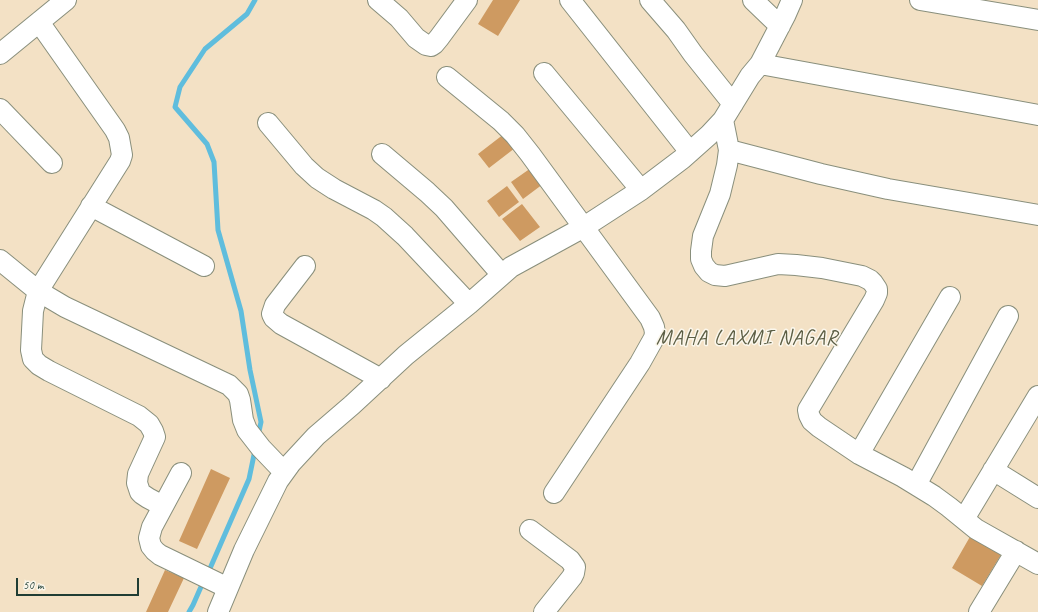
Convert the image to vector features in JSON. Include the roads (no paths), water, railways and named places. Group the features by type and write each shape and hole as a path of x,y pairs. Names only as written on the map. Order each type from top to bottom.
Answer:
{"street":[{"path":"0,54 66,0"},
{"path":"378,0 399,18 416,38 422,43 431,46 439,38 467,0"},
{"path":"570,0 690,152"},
{"path":"650,0 676,30 693,54 728,112 729,150 727,165 720,194 703,236 701,259 704,266 709,272 715,275 724,276 778,264 796,265 822,268 862,276 874,283 877,289 874,300 808,410 812,421 859,454 916,485 949,507 976,529 1038,564"},
{"path":"753,0 780,26"},
{"path":"213,581 244,550 278,482 291,463 316,436 352,406 406,355 469,304 511,267 584,227 641,190 673,167 709,135 728,112 750,76 760,64 792,0"},
{"path":"920,0 1038,20"},
{"path":"39,22 115,130 119,138 122,155 120,161 38,291 32,311 31,344 33,360 49,371 139,416 149,424 153,431 154,438 138,474 137,483 142,494 163,506"},
{"path":"760,64 1038,115"},
{"path":"544,73 641,190"},
{"path":"447,77 501,121 515,135 650,318 654,327 654,338 640,363 554,493"},
{"path":"0,109 52,163"},
{"path":"268,123 304,166 317,178 384,217 405,236 469,304"},
{"path":"729,150 821,174 888,189 1038,215"},
{"path":"382,154 444,208 502,275"},
{"path":"91,206 204,266"},
{"path":"0,260 38,291 65,307 229,385 238,394 243,420 247,430 284,472"},
{"path":"305,266 275,305 272,311 274,318 281,324 381,379"},
{"path":"859,454 950,297"},
{"path":"916,485 1008,316"},
{"path":"964,519 993,470 1035,406"},
{"path":"993,470 1038,498"},
{"path":"181,473 152,527 149,538 151,546 160,555 213,581"},
{"path":"530,530 570,560 575,567 572,577 544,612"},
{"path":"979,612 1016,551"},
{"path":"213,581 218,612"}],"waterway":[{"path":"255,0 247,14 205,49 180,87 175,107 207,144 214,162 218,230 241,311 250,370 261,422 258,436"},
{"path":"208,573 249,479 255,450"},
{"path":"189,612 204,580"}],"district":[{"name":"MAHA LAXMI NAGAR","path":"747,338"}]}
